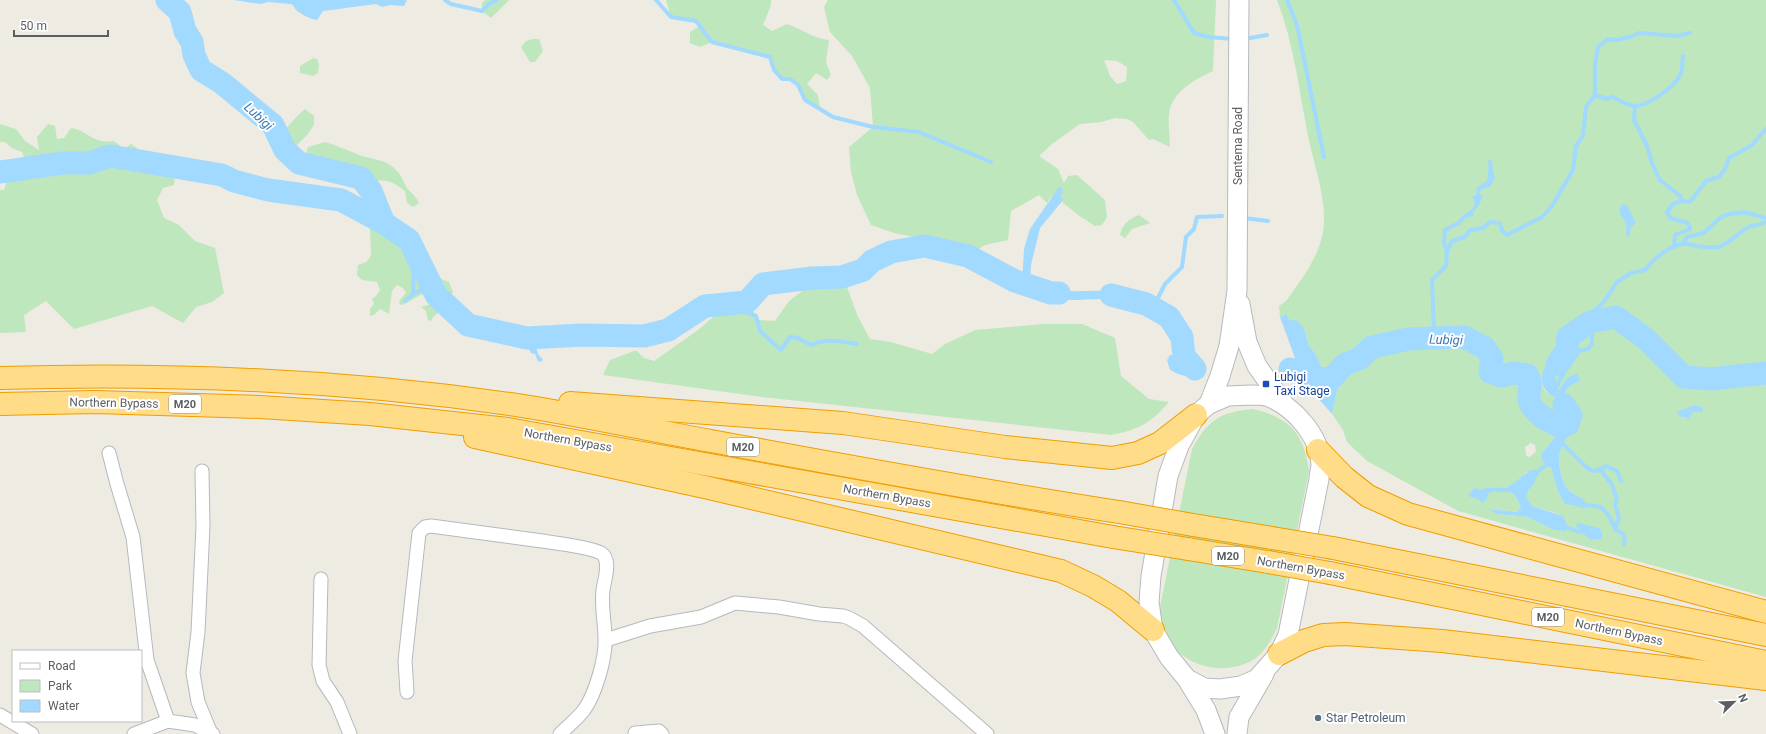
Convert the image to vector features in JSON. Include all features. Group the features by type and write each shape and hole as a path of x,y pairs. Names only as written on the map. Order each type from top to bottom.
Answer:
{"highway":[{"name":"Northern Bypass","path":"0,378 60,376 235,379 367,388 511,404 967,488 1333,548 1766,635"},
{"path":"367,388 843,423 1006,446 1112,458 1138,453 1160,443 1202,409"},
{"name":"Northern Bypass","path":"0,404 95,402 190,405 370,414 508,429 1330,573 1766,662"},
{"path":"370,414 709,488 1060,571 1093,586 1118,601 1153,630"},
{"path":"1318,450 1344,477 1368,496 1408,514 1766,612"},
{"path":"1274,660 1304,641 1323,635 1345,634 1442,641 1766,680"}],"main road":[{"name":"Sentema Road","path":"1153,630 1149,602 1150,576 1168,476 1179,446 1220,376 1229,346 1237,291 1239,0"},
{"name":"Sentema Road","path":"1237,291 1247,342 1257,366 1285,406"},
{"path":"1202,409 1228,396 1251,395 1268,397 1285,406 1302,422 1318,450 1321,464 1288,635 1239,717 1237,734"},
{"path":"1153,630 1169,657 1187,679 1206,710 1215,734"},
{"path":"1187,679 1204,688 1220,689 1247,683 1257,679 1274,660"}],"street":[{"path":"110,453 116,484 133,537 147,660 168,721"},
{"path":"202,471 203,533 198,632 193,673 198,702 211,732"},
{"path":"407,692 405,661 419,533 425,527 431,526 567,544 601,553 607,564 602,610 606,640 600,673 587,705 560,734"},
{"path":"321,579 319,665 323,681 337,702 350,734"},
{"path":"606,640 650,626 701,617 734,603 745,602 846,617 863,626 987,734"},
{"path":"0,716 32,734"},
{"path":"134,734 168,721 195,725 211,732"},
{"path":"635,733 659,732 662,734"}],"green space":[{"path":"485,0 509,0 491,18 482,11 482,3"},
{"path":"666,0 771,0 771,5 763,25 772,31 787,24 818,38 829,40 826,62 831,75 827,80 816,73 807,84 818,95 820,109 806,101 796,83 782,79 774,70 770,57 712,42 700,47 690,43 690,32 700,26 696,21 671,17"},
{"path":"828,0 1216,0 1213,71 1187,86 1176,96 1170,109 1169,117 1170,147 1153,139 1149,140 1133,122 1127,119 1115,118 1101,122 1080,124 1052,144 1039,156 1058,169 1064,183 1068,176 1077,175 1105,200 1107,217 1102,225 1095,226 1081,217 1063,203 1061,196 1051,197 1047,203 1039,195 1011,211 1008,240 985,245 968,256 925,246 918,238 894,233 871,225 857,195 851,172 849,147 873,127 870,88 852,56 830,32 824,7","holes":["1104,60 1117,61 1127,67 1126,81 1117,84 1110,76"]},
{"path":"1277,0 1766,0 1766,597 1458,511 1367,461 1347,442 1343,430 1332,414 1340,377 1338,369 1334,374 1323,370 1315,353 1309,346 1304,329 1290,320 1286,314 1280,317 1279,306 1286,301 1313,260 1321,242 1324,221 1324,209 1320,184 1308,136 1292,50","holes":["1563,347 1569,353 1555,374 1557,388 1560,389 1564,381 1581,381 1570,386 1565,394 1572,421 1569,433 1559,455 1559,464 1561,474 1568,490 1582,498 1565,504 1558,492 1551,466 1541,454 1556,436 1560,423 1563,420 1558,402 1554,397 1546,392 1543,386 1543,373 1545,367 1553,356","1536,400 1540,408 1547,416 1544,423 1527,409 1530,409","1531,443 1535,445 1536,452 1529,457 1526,455 1525,447","1527,471 1529,489 1526,497 1532,506 1559,514 1554,530 1528,517 1497,514 1490,509 1517,512 1521,507 1514,494 1510,493","1599,528 1603,534 1601,539 1590,540 1582,531"]},
{"path":"539,39 543,51 535,62 530,62 521,47 526,41"},
{"path":"313,58 317,59 319,64 318,73 313,76 300,73 300,66"},
{"path":"305,109 314,116 314,125 307,135 294,148 280,151 276,143 276,138"},
{"path":"0,124 16,129 25,141 39,150 37,137 48,124 55,126 57,139 64,138 71,128 101,141 114,141 124,149 131,144 138,149 141,170 175,176 174,185 163,188 157,200 164,218 179,225 195,241 215,248 224,293 212,302 196,307 183,323 152,306 74,329 46,301 24,315 26,332 0,333 0,190 4,190 7,180 0,172 0,161 5,160 11,175 19,174 26,162 22,152 12,148 5,142 0,142"},
{"path":"325,142 363,156 380,160 395,169 419,203 413,207 407,203 405,191 391,182 375,181 385,200 386,221 390,231 398,244 405,251 415,247 428,269 436,276 449,282 453,292 451,295 428,293 400,305 399,301 406,293 403,288 397,285 392,291 389,314 380,309 374,315 370,316 370,309 374,304 372,299 380,290 377,282 362,280 357,275 358,265 366,262 371,256 367,206 368,194 361,180 331,176 310,170 305,158 308,147"},
{"path":"1139,215 1150,223 1132,229 1125,238 1120,235 1126,222"},
{"path":"823,275 847,287 858,317 870,339 891,342 932,354 945,344 975,330 1043,324 1082,324 1115,338 1121,376 1149,399 1169,402 1150,420 1136,428 1111,435 762,397 603,375 610,360 634,351 637,351 644,358 654,361 698,330 719,312 748,304 759,320 775,321 789,301"},
{"path":"434,303 438,308 438,313 431,321 428,320 426,311 421,307"},
{"path":"1253,409 1277,417 1293,429 1299,437 1303,447 1307,458 1309,471 1277,628 1266,648 1256,658 1243,665 1229,668 1215,668 1201,665 1188,659 1177,651 1163,626 1160,607 1192,449 1204,431 1216,419 1232,412"}],"water":[{"path":"234,0 407,0 404,6 390,5 382,7 376,4 323,11 317,20 303,15 290,4 268,2 260,4"},
{"path":"182,7 187,17 187,24 200,46 200,61 205,73 195,72 191,63 186,40 179,32 177,9"},
{"path":"1489,167 1492,168 1495,178 1490,187 1482,189 1481,185 1487,181"},
{"path":"1059,187 1063,189 1061,196 1063,200 1040,228 1031,265 1030,286 1065,291 1105,291 1145,296 1145,300 1130,303 1108,299 1055,299 1037,294 1022,283 1024,249 1030,229"},
{"path":"1483,195 1477,207 1467,216 1466,213 1473,208 1475,203 1472,196"},
{"path":"1622,204 1627,205 1636,223 1631,227 1629,237 1626,234 1626,223 1620,213 1620,207"},
{"path":"708,301 718,305 711,311 683,320 688,309 696,302"},
{"path":"1286,314 1290,320 1298,321 1304,329 1309,346 1315,353 1323,370 1334,374 1338,369 1340,377 1332,414 1302,380 1292,374 1292,361 1295,358 1280,317"},
{"path":"677,324 671,332 665,334 655,333 661,328"},
{"path":"587,327 597,328 612,335 600,342 567,336"},
{"path":"521,328 539,337 535,344 538,354 543,360 541,362 538,361 535,354 531,353 527,345 507,339 503,333"},
{"path":"551,334 567,336 563,343 558,346 544,337"},
{"path":"1568,337 1569,353 1555,374 1557,388 1560,389 1569,377 1577,374 1581,381 1570,386 1565,394 1572,421 1569,433 1559,455 1559,464 1562,478 1566,487 1572,493 1582,498 1585,509 1565,504 1558,492 1551,467 1547,467 1542,460 1541,454 1556,436 1560,423 1563,420 1558,402 1547,392 1543,384 1542,377 1548,363"},
{"path":"1170,355 1190,357 1196,363 1197,374 1190,376 1183,375 1170,370 1167,360"},
{"path":"1536,399 1551,423 1544,423 1526,409 1531,408"},
{"path":"1695,405 1703,408 1703,412 1693,412 1688,420 1686,417 1681,417 1676,412"},
{"path":"1535,469 1539,473 1526,497 1532,506 1563,516 1567,525 1566,531 1554,530 1528,517 1497,514 1489,509 1517,512 1521,507 1514,494 1510,493 1508,486 1516,482 1527,472"},
{"path":"1488,487 1490,490 1486,500 1482,503 1478,499 1468,496 1474,488 1481,490"},
{"path":"1578,523 1599,528 1603,534 1601,539 1590,540 1576,526"}],"waterway":[{"name":"Lubigi","path":"167,0 180,12 185,31 192,42 194,55 201,70 222,83 273,125 285,150 299,163 361,178 371,191 384,223"},
{"path":"445,0 451,4 482,11 490,3 497,0"},
{"path":"656,0 671,17 696,21 712,42 770,57 774,70 782,79 790,79 798,85 805,100 833,117 873,127 919,132 991,162"},
{"path":"1174,0 1194,33 1209,37 1232,39"},
{"path":"1287,0 1297,25 1324,157"},
{"path":"1431,338 1434,330 1432,280 1446,266 1447,251 1452,241 1465,237 1470,230 1483,228 1490,222 1500,223 1502,231 1507,235 1542,217 1552,206 1573,170 1576,146 1583,136 1586,107 1595,95 1595,64 1598,47 1608,39 1617,40 1639,33 1677,36 1690,33"},
{"path":"1250,38 1267,35"},
{"path":"1595,95 1607,99 1613,97 1633,106 1642,105 1661,95 1673,85 1682,71 1683,56"},
{"path":"1635,106 1634,120 1647,146 1652,163 1660,180 1680,196 1682,201 1673,204 1667,212 1670,218 1688,223 1690,229 1675,235 1674,247"},
{"path":"1682,201 1690,202 1706,181 1719,177 1725,169 1729,158 1752,145 1766,129"},
{"path":"0,172 62,163 89,163 110,156 222,175 234,181 268,190 341,200 384,223 409,240 436,295 468,325 527,338 582,335 644,336 668,330 705,306 747,302 763,284 812,278 842,277 863,270 872,261 891,252 925,246 968,256 1015,281 1051,293 1059,293"},
{"path":"1490,162 1491,173"},
{"path":"1477,200 1479,188 1485,185"},
{"path":"1683,244 1687,237 1704,233 1721,217 1730,214 1744,212 1766,218"},
{"path":"1447,251 1444,243 1445,230 1459,223 1465,216 1472,214"},
{"path":"1150,306 1157,300 1165,284 1182,267 1186,237 1194,229 1197,217 1222,216"},
{"path":"1244,218 1268,221"},
{"path":"1590,322 1593,312 1604,302 1617,282 1631,273 1645,270 1657,257 1668,249 1680,244 1718,247 1725,244 1749,227 1766,222"},
{"path":"405,301 413,294 414,250"},
{"path":"413,294 431,285"},
{"path":"1111,295 1146,304 1169,317 1182,337 1184,356 1195,369"},
{"path":"735,303 742,311 756,316 760,331 781,350 790,337 798,338 811,345 823,341 839,341 857,344"},
{"name":"Lubigi","path":"1557,365 1567,349 1568,337 1590,322 1616,317 1646,339 1684,377 1712,379 1766,373"},
{"path":"1554,391 1579,351 1588,349 1592,344 1592,334 1598,321"},
{"name":"Lubigi","path":"1290,369 1316,379 1332,378 1345,364 1359,359 1372,347 1409,339 1464,337 1485,348 1492,358 1490,372 1501,376 1513,373 1527,375 1530,384 1529,399 1534,409 1542,417 1562,427 1568,424 1571,415 1564,405"},
{"path":"1561,442 1592,471 1601,470 1612,485 1617,499 1615,504 1619,519 1615,529 1623,534 1625,540 1624,544"},
{"path":"1533,475 1549,463"},
{"path":"1598,470 1606,466 1617,471 1621,481"},
{"path":"1486,491 1493,489 1515,489"},
{"path":"1581,500 1585,505 1601,507 1609,516 1615,528"},
{"path":"1564,523 1566,527 1578,532 1587,530"}],"place":[{"name":"Lubigi Taxi Stage","path":"1266,384"},
{"name":"Star Petroleum","path":"1318,718"}]}
